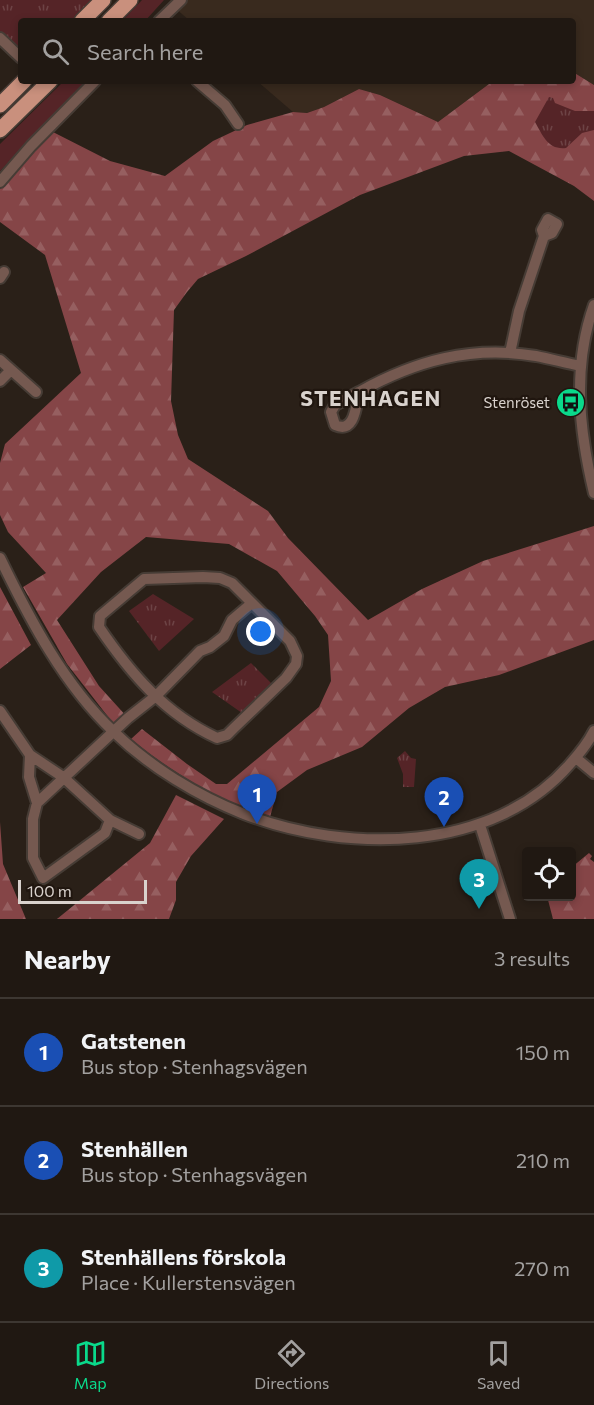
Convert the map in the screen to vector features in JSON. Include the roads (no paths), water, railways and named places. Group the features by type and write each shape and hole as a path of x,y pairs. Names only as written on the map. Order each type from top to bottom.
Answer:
{"main road":[{"path":"85,18 103,0"},
{"path":"112,18 130,0"},
{"path":"0,105 21,84"},
{"path":"0,130 46,84"}],"street":[{"path":"162,18 181,0"},
{"path":"0,38 18,55"},
{"path":"0,182 31,146 92,84"},
{"path":"200,84 225,105 238,124"},
{"path":"510,353 519,310 544,236"},
{"path":"594,305 586,326 581,366 580,417 594,493"},
{"path":"358,392 404,369 442,358 473,354 510,353 537,356 581,366"},
{"path":"0,360 36,392"},
{"path":"0,381 11,369"},
{"path":"582,436 594,434"},
{"path":"0,558 60,667 114,732 144,758 177,779 220,804 246,815 297,829 336,836 382,839 442,834 480,825 494,820 536,796 561,775 576,758 594,731"},
{"path":"220,578 232,583 290,641 297,656 296,664 286,678 227,735 218,738 176,715 156,696 132,674 99,627 100,616 144,579 220,578"},
{"path":"36,803 156,696 200,651 210,647 224,636 232,620 252,603"},
{"path":"0,711 30,755 63,777 110,820 139,834"},
{"path":"30,755 29,777 36,803 33,819 33,858 43,878 105,833 110,820"},
{"path":"576,758 594,773"},
{"path":"480,825 510,919"}],"place":[{"name":"Stenröset","path":"571,402"},
{"name":"Gatstenen","path":"257,824"},
{"name":"Stenhällen","path":"444,827"},
{"name":"Stenhällens förskola","path":"479,909"}],"district":[{"name":"STENHAGEN","path":"371,397"}]}
